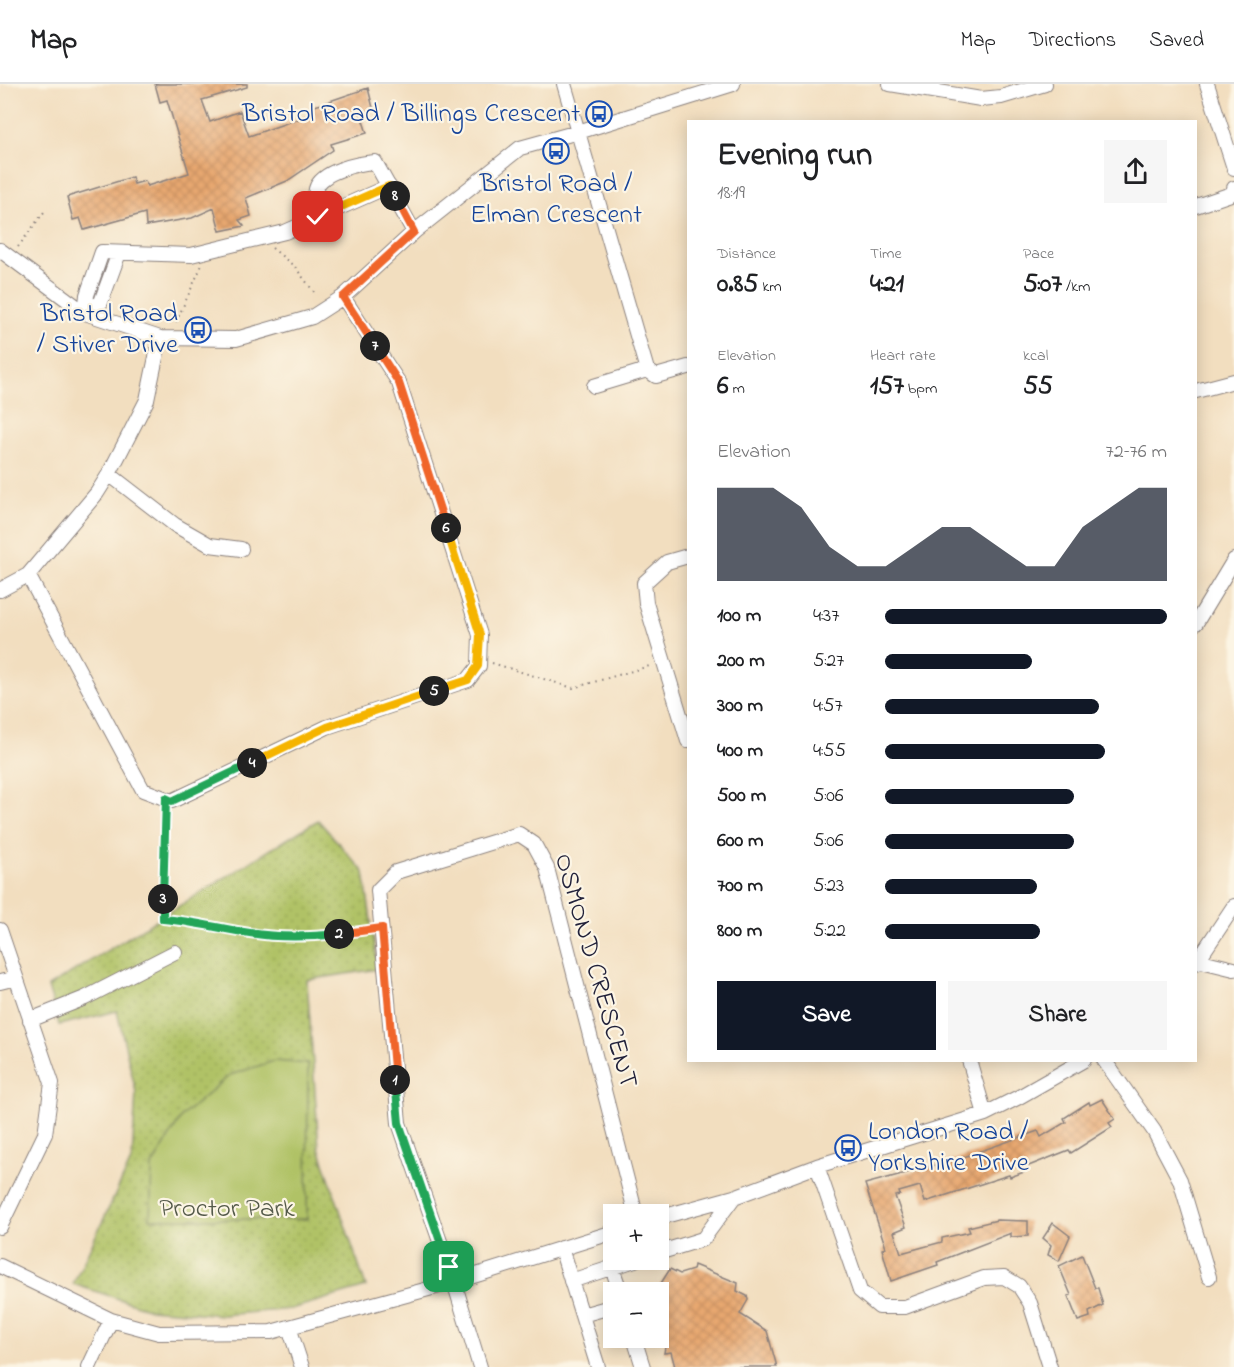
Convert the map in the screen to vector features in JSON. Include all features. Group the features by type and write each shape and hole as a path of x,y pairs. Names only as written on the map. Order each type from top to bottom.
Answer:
{"street":[{"path":"564,84 647,370 656,376 687,367"},
{"path":"4,254 86,313 160,338 236,339 312,317 343,297 414,232 520,148 733,84"},
{"path":"890,84 981,99 1000,91 1045,84"},
{"path":"1207,84 1234,168"},
{"path":"318,217 316,188 324,176 360,163 375,162 414,232"},
{"path":"86,313 87,294 102,252 191,255 285,232 389,186"},
{"path":"1197,206 1234,194 1234,188"},
{"path":"86,313 101,302 119,253"},
{"path":"28,575 143,790 172,801 327,727 468,680 478,666 480,635 399,383 343,297"},
{"path":"0,590 28,575 97,493 147,400 160,338"},
{"path":"594,386 647,370"},
{"path":"1197,391 1234,381"},
{"path":"109,474 175,525 210,545 242,549"},
{"path":"687,556 667,562 644,583 646,603 687,738"},
{"path":"1197,621 1234,561"},
{"name":"OSMOND CRESCENT","path":"480,1367 454,1282 399,1123 378,890 396,872 519,834 534,844 547,868 633,1204"},
{"path":"1197,960 1234,906"},
{"path":"0,930 52,1083 45,1134 0,1227"},
{"path":"30,1020 85,998 175,952"},
{"path":"1197,961 1234,969"},
{"path":"0,982 16,978"},
{"path":"970,1062 985,1114"},
{"path":"669,1215 734,1197 817,1166 985,1114 1080,1062"},
{"path":"1105,1062 1154,1131 1180,1180 1209,1276"},
{"path":"817,1166 860,1291 879,1307 905,1307 984,1278 1005,1276 1019,1286 1030,1303 1050,1367"},
{"path":"669,1250 703,1239 734,1197"},
{"path":"0,1266 111,1320 159,1333 271,1332 454,1282 603,1235"},
{"path":"561,1248 598,1367"},
{"path":"571,1281 606,1270"},
{"path":"582,1315 603,1309"},
{"path":"89,1367 111,1320"},
{"path":"289,1327 302,1367"},
{"path":"637,1348 643,1367"}],"path":[{"path":"4,254 44,212"},
{"path":"261,238 295,267 314,292"},
{"path":"176,322 208,251"},
{"path":"479,659 573,688 664,662"},
{"path":"166,798 163,919 190,921 252,934 318,936 382,928"}],"green space":[{"name":"Proctor Park","path":"318,820 364,872 378,969 307,980 319,1148 366,1287 291,1309 223,1315 150,1309 73,1284 132,1159 136,1092 117,1011 59,1025 48,987"},
{"path":"274,1061 308,1064 307,1219 150,1219 152,1166 182,1116 230,1075"}],"building":[{"path":"155,84 247,84 247,87 202,100 210,122 240,111 249,136 310,115 309,108 368,88 373,108 361,115 367,133 331,144 333,150 287,181 246,198 251,216 239,220 244,226 220,231 214,208 192,218 146,226 145,213 84,230 80,218 73,220 67,197 132,177 134,184 145,181 147,186 189,173 167,100 160,102"},
{"path":"1102,1099 1115,1119 1109,1123 1112,1127 1071,1153 1069,1150 1026,1167 1027,1171 925,1202 920,1186 899,1192 900,1195 895,1196 906,1227 894,1232 901,1253 942,1242 942,1238 970,1232 968,1227 997,1220 1028,1221 1028,1236 1011,1237 1011,1233 937,1262 938,1265 891,1281 882,1249 886,1248 865,1184 958,1159 1038,1131 1041,1137 1066,1122 1064,1118 1089,1102 1090,1105"},
{"path":"1053,1223 1070,1236 1059,1261 1048,1255 1051,1245 1043,1238"},
{"path":"1082,1255 1095,1288 1098,1288 1103,1305 1089,1312 1090,1317 1078,1321 1068,1296 1071,1295 1059,1266"},
{"path":"694,1265 738,1283 737,1291 747,1296 748,1300 740,1314 767,1331 777,1367 675,1367 671,1352 664,1353 665,1348 669,1348 669,1282 662,1282 670,1269 680,1274 693,1270"}],"place":[{"name":"Bristol Road / Billings Crescent","path":"599,114"},
{"name":"Bristol Road / Elman Crescent","path":"556,151"},
{"name":"Bristol Road / Stiver Drive","path":"198,330"},
{"name":"London Road / Yorkshire Drive","path":"848,1148"}],"route":[{"path":"318,217 389,186 414,232 343,297 399,383 480,635 478,666 468,680 327,727 172,801 166,798 163,919 190,921 252,934 318,936 382,928 399,1123 449,1267"}]}
